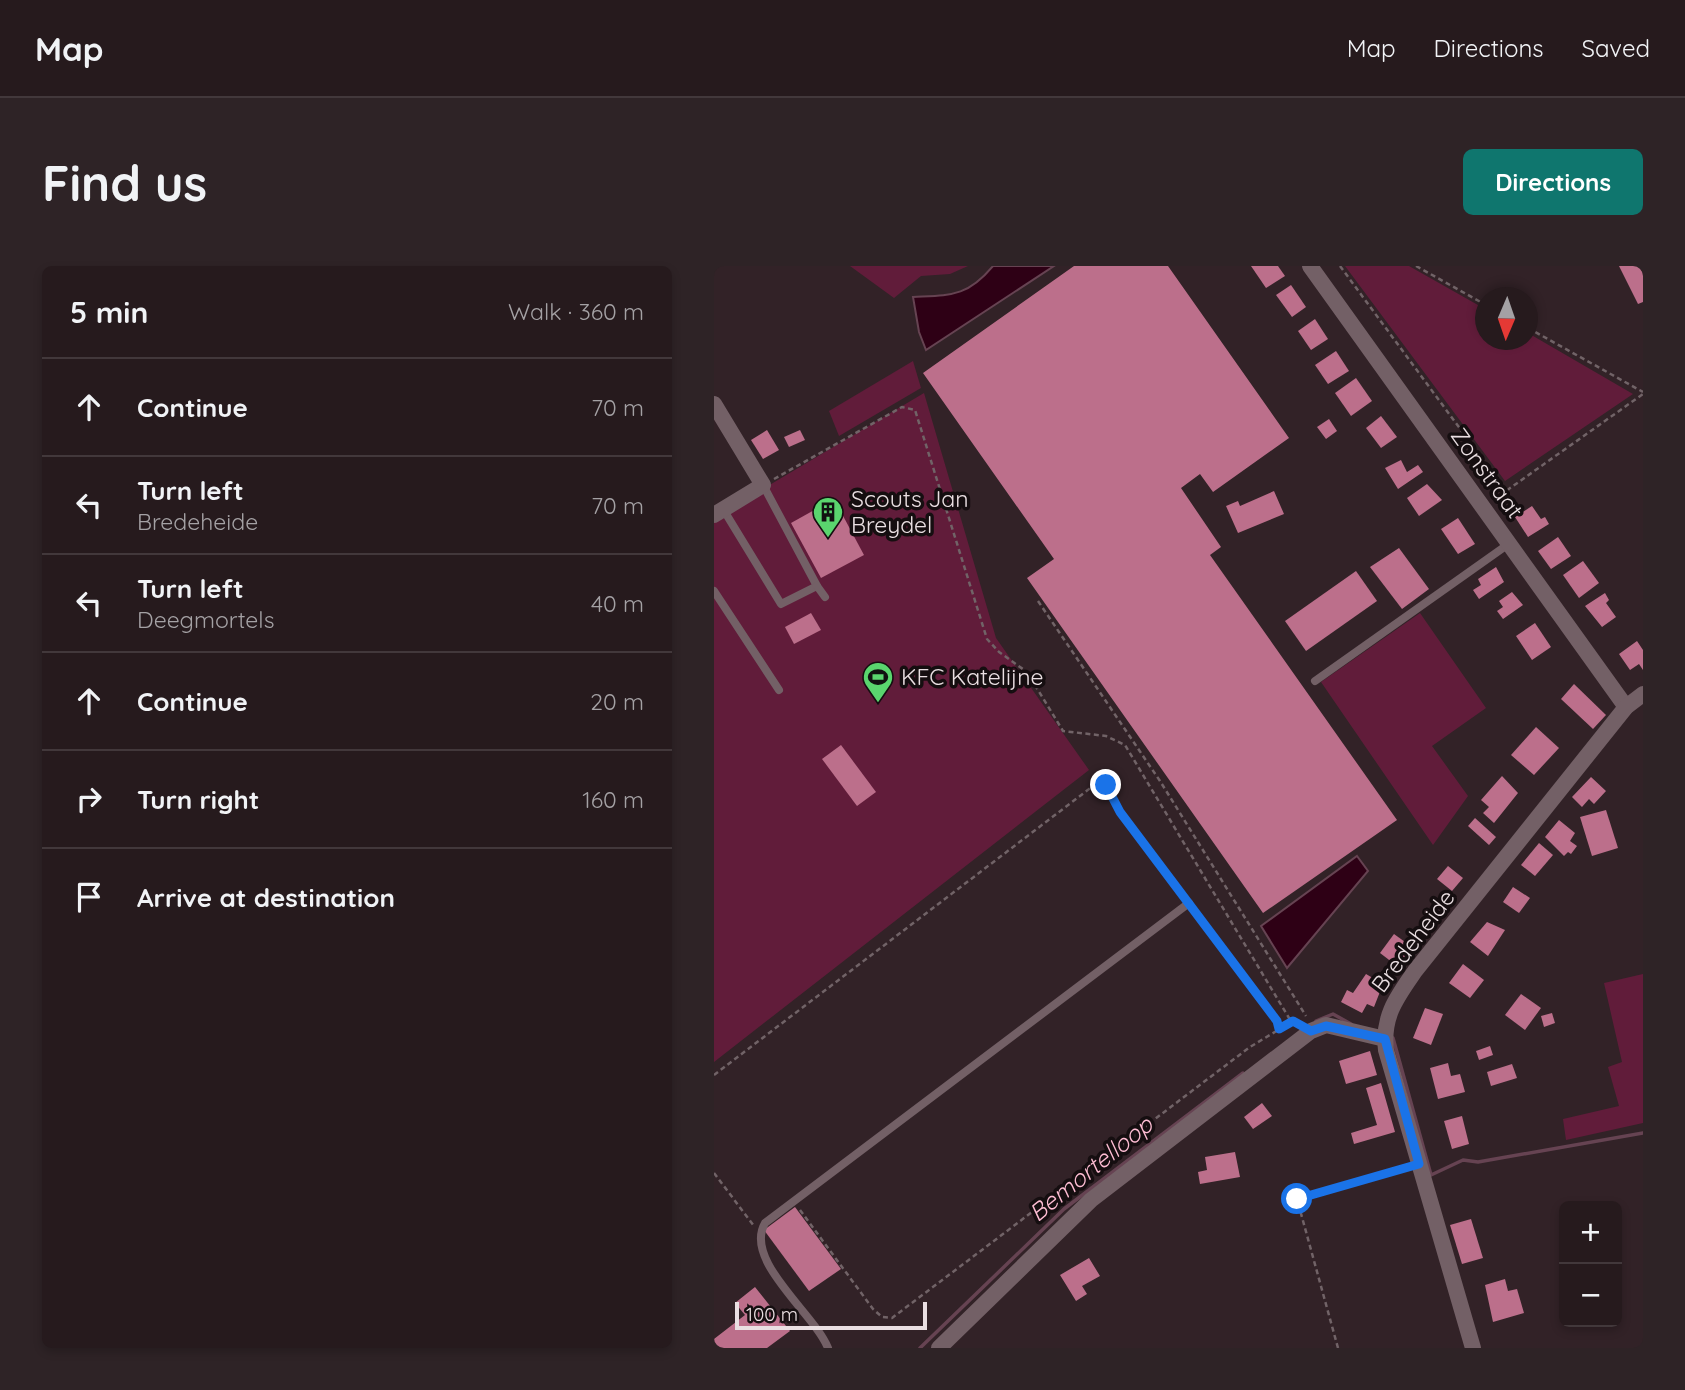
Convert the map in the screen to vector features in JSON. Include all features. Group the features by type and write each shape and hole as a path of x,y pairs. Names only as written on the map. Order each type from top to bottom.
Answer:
{"street":[{"name":"Zonstraat","path":"1310,266 1626,707"},
{"path":"714,404 763,485 719,512"},
{"name":"Bredeheide","path":"1474,1348 1385,1039 1390,1006 1626,707 1643,694"},
{"path":"939,1348 1091,1200 1315,1030 1326,1026 1385,1039"}],"lane":[{"path":"763,485 825,597"},
{"path":"719,512 781,604 817,586"},
{"path":"1315,681 1510,543"},
{"path":"714,591 779,690"},
{"path":"828,1348 764,1259 761,1236 765,1223 1189,903"}],"path":[{"path":"1340,266 1506,491 1643,393 1538,334"},
{"path":"1416,266 1475,298"},
{"path":"763,485 902,407 915,410 987,639 1027,672 1063,731 1106,736 1125,745 1293,1021 1315,1030"},
{"path":"1038,601 1160,781 1315,1030"},
{"path":"714,1075 1097,783 1106,785 1120,812 1277,1021 1279,1029"},
{"path":"793,1200 873,1309 882,1317 892,1318 1251,1046 1293,1021"},
{"path":"1338,1348 1297,1199 1419,1164"},
{"path":"714,1173 761,1236"}],"shaded area":[{"path":"850,266 968,266 950,274 921,276 894,298"},
{"path":"993,266 1054,266 926,350 919,332 913,297 938,296 966,289"},
{"path":"1345,266 1409,266 1475,303 1475,350 1538,350 1538,339 1633,394 1505,481"},
{"path":"913,361 921,388 839,436 829,411"},
{"name":"KFC Katelijne","path":"924,393 996,638 1089,770 714,1062 714,518"},
{"path":"1420,613 1486,708 1432,746 1468,796 1433,845 1321,682"},
{"path":"1357,856 1368,871 1287,968 1261,926"},
{"path":"1643,974 1643,1123 1566,1140 1563,1119 1619,1106 1608,1067 1622,1062 1604,983"}],"building":[{"path":"1074,266 1168,266 1289,438 1213,492 1200,474 1181,488 1221,547 1210,555 1397,820 1263,913 1027,578 1054,559 923,373"},
{"path":"1251,266 1278,266 1285,276 1266,288"},
{"path":"1619,266 1639,266 1643,273 1643,302 1638,304"},
{"path":"1291,285 1306,307 1292,317 1276,295"},
{"path":"1315,319 1328,339 1311,350 1298,331"},
{"path":"1336,351 1349,371 1328,384 1315,365"},
{"path":"1356,378 1372,401 1351,416 1335,393"},
{"path":"1381,416 1397,437 1381,448 1366,428"},
{"path":"1329,419 1337,431 1326,439 1317,427"},
{"path":"767,430 779,450 763,459 751,440"},
{"path":"800,430 805,440 789,447 784,437"},
{"path":"1401,460 1407,472 1418,465 1423,472 1398,489 1385,468"},
{"path":"1427,484 1442,500 1419,516 1407,498"},
{"path":"1274,491 1284,514 1238,533 1226,506 1238,501 1240,506"},
{"name":"Scouts Jan Breydel","path":"834,499 864,555 821,578 791,523"},
{"path":"1532,506 1541,519 1545,517 1549,524 1528,537 1515,517"},
{"path":"1458,518 1475,544 1458,554 1441,529"},
{"path":"1558,537 1571,556 1551,569 1538,551"},
{"path":"1399,548 1429,589 1402,609 1370,567"},
{"path":"1583,561 1599,583 1579,598 1563,575"},
{"path":"1496,567 1504,582 1479,599 1473,590 1481,585 1478,579"},
{"path":"1356,571 1377,601 1306,651 1285,621"},
{"path":"1512,592 1523,605 1503,619 1497,611 1503,607 1499,601"},
{"path":"1605,593 1609,600 1606,603 1616,617 1602,627 1585,606"},
{"path":"811,613 821,630 794,644 785,627"},
{"path":"1535,623 1551,647 1532,660 1516,636"},
{"path":"1637,641 1643,650 1643,670 1639,664 1630,670 1619,654"},
{"path":"1574,684 1606,715 1593,729 1561,699"},
{"path":"1536,727 1559,748 1534,775 1511,755"},
{"path":"841,745 876,792 857,806 822,759"},
{"path":"1502,776 1518,793 1494,823 1483,813 1489,807 1481,800"},
{"path":"1591,777 1606,791 1594,804 1589,799 1582,807 1572,797"},
{"path":"1606,810 1618,848 1592,856 1580,817"},
{"path":"1475,818 1496,837 1489,845 1468,826"},
{"path":"1559,820 1575,833 1570,841 1577,846 1571,854 1568,852 1564,856 1545,837"},
{"path":"1539,843 1553,855 1535,876 1521,865"},
{"path":"1448,866 1463,878 1452,891 1437,879"},
{"path":"1513,887 1530,898 1519,913 1503,902"},
{"path":"1487,922 1505,930 1488,956 1470,942"},
{"path":"1394,934 1412,947 1397,966 1380,953"},
{"path":"1463,964 1484,980 1470,998 1449,983"},
{"path":"1366,974 1383,984 1374,1007 1367,1004 1362,1013 1341,1002 1347,990 1353,993"},
{"path":"1521,994 1541,1008 1525,1030 1505,1015"},
{"path":"1425,1008 1443,1014 1431,1045 1413,1038"},
{"path":"1552,1013 1555,1023 1544,1027 1541,1016"},
{"path":"1490,1046 1493,1055 1479,1060 1476,1051"},
{"path":"1370,1051 1377,1075 1346,1084 1339,1061"},
{"path":"1448,1063 1451,1076 1460,1074 1465,1092 1438,1099 1430,1068"},
{"path":"1512,1064 1517,1078 1491,1086 1487,1072"},
{"path":"1381,1083 1395,1132 1354,1144 1351,1133 1377,1125 1366,1088"},
{"path":"1262,1103 1272,1116 1253,1129 1244,1117"},
{"path":"1462,1116 1469,1144 1452,1149 1444,1121"},
{"path":"1235,1152 1240,1177 1200,1184 1198,1172 1207,1170 1205,1157"},
{"path":"795,1207 841,1269 809,1291 764,1230"},
{"path":"1471,1219 1483,1258 1462,1264 1450,1225"},
{"path":"1089,1258 1100,1276 1082,1286 1087,1294 1076,1301 1060,1275"},
{"path":"1505,1279 1508,1291 1517,1289 1524,1313 1493,1322 1485,1285"},
{"path":"755,1287 790,1331 767,1348 714,1348 714,1339 745,1315 735,1303"}],"waterway":[{"name":"Bemortelloop","path":"1316,1021 1333,1014 1351,1024"},
{"name":"Bemortelloop","path":"1393,1038 1431,1175 1463,1160 1478,1162 1643,1133"},
{"name":"Bemortelloop","path":"920,1348 1064,1209 1243,1073"}],"place":[{"name":"Scouts Jan Breydel","path":"828,539"},
{"name":"KFC Katelijne","path":"878,704"}],"route":[{"path":"1106,785 1120,812 1277,1021 1279,1029 1293,1021 1311,1031 1326,1026 1385,1039 1419,1164 1297,1199"}]}
